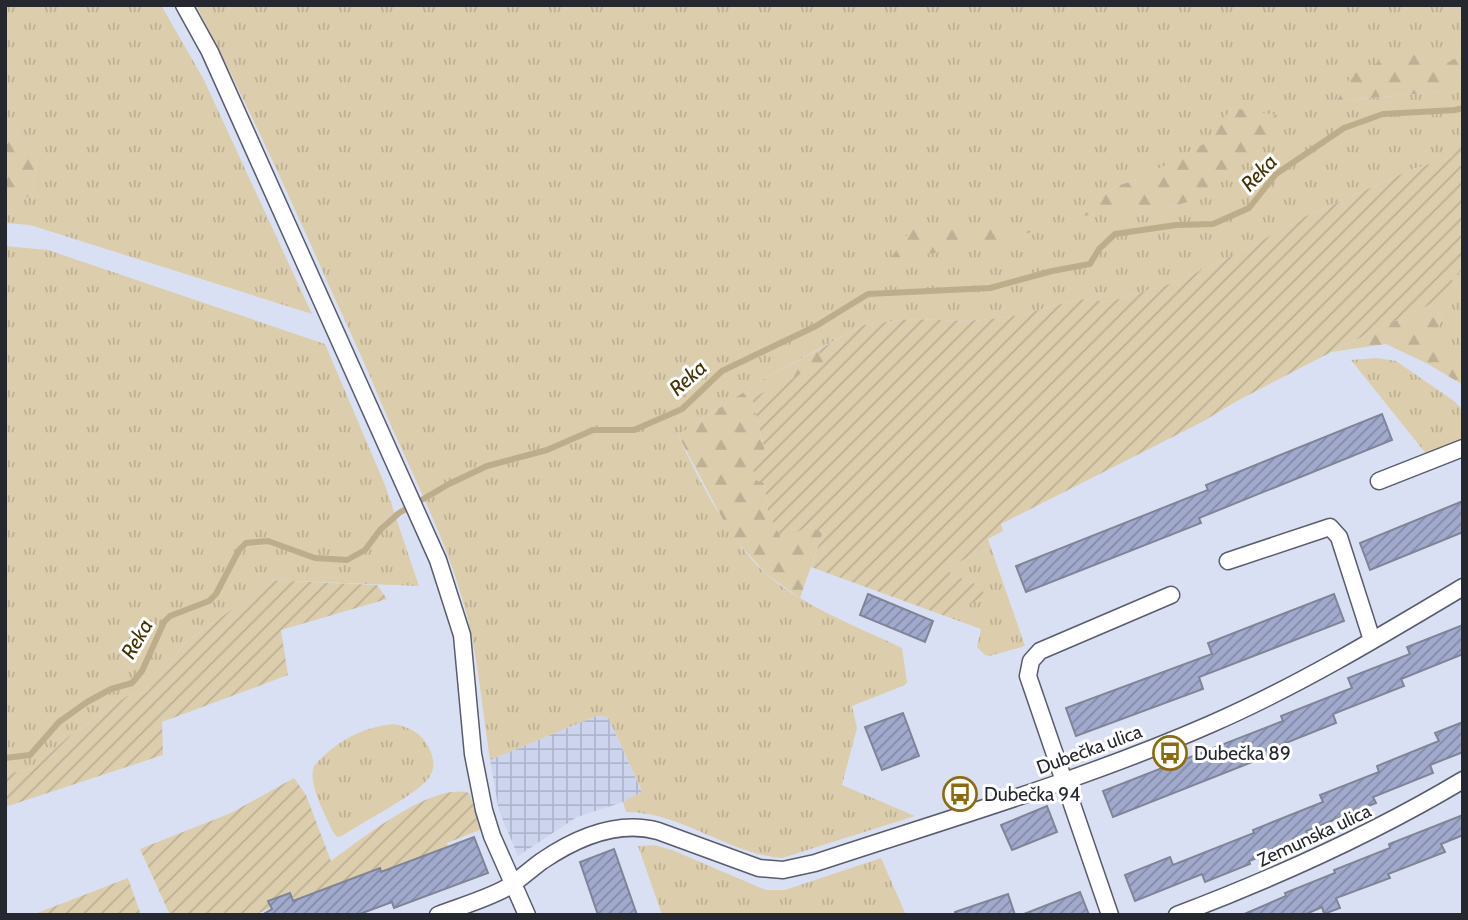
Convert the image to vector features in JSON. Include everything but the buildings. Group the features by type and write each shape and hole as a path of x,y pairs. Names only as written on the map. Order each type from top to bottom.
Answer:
{"street":[{"path":"184,5 210,52 438,559 462,635 475,771 492,836 527,915"},
{"path":"1379,481 1463,448"},
{"path":"1228,561 1330,527 1339,537 1372,640"},
{"name":"Dubečka ulica","path":"438,915 514,883 558,851 605,831 625,826 659,831 758,868 783,870 815,863 1064,781 1215,723 1308,676 1463,587"},
{"path":"1110,915 1028,676 1031,661 1040,651 1171,595"},
{"name":"Zemunska ulica","path":"1177,915 1264,882 1404,815 1463,780"}],"shaded area":[{"path":"596,716 608,717 642,792 623,802 577,817 518,856 499,811 490,760"}],"green space":[{"path":"5,5 161,5 204,80 312,314 30,225 5,223 5,215 31,194 37,163 5,115"},
{"path":"196,5 1463,5 1463,54 1445,64 1338,101 1440,92 1463,75 1463,140 1450,149 1453,157 1413,169 1304,217 1246,249 1176,282 1108,302 1080,299 1019,315 975,321 910,319 863,325 767,377 678,435 705,490 728,528 766,574 814,606 902,648 907,682 905,685 852,706 857,728 842,785 915,816 782,858 743,849 666,819 626,812 623,802 642,791 608,717 596,716 490,760 469,624 451,565 363,360","holes":["1232,108 1196,199 1174,206 1065,217 1120,185 1144,177 1208,142","979,229 1032,231 955,250"]},
{"path":"1410,47 1445,64 1463,54 1463,75 1440,92 1337,101 1352,75"},
{"path":"1232,108 1277,115 1267,140 1197,199 1174,206 1063,218 1120,185 1144,177 1207,142"},
{"path":"5,115 37,163 31,194 5,215"},
{"path":"1463,140 1463,270 1451,278 1458,291 1339,348 1202,422 1001,524 1003,531 988,539 991,548 947,567 951,574 981,586 985,597 945,616 811,567 823,532 808,526 782,540 768,512 764,483 757,481 750,462 766,455 752,398 824,362 818,350 863,325 910,319 975,321 1019,315 1080,299 1108,302 1176,282 1246,249 1304,217 1413,169 1452,157 1449,149"},
{"path":"915,224 1036,231 955,250 890,259"},
{"path":"5,246 48,250 325,344 385,485 419,586 266,580 231,610 186,642 147,692 127,696 68,737 32,769 5,774"},
{"path":"1463,270 1463,354 1427,351 1443,317 1430,304 1457,291 1451,277"},
{"path":"1430,304 1443,317 1428,350 1463,354 1463,385 1386,344 1331,352"},
{"path":"818,350 825,362 752,398 766,455 751,462 764,483 768,512 782,539 808,526 823,532 800,598 766,574 730,533 678,435 767,377"},
{"path":"1376,358 1396,361 1454,401 1463,410 1463,441 1427,455 1351,360"},
{"path":"991,548 1025,646 989,656 977,647 981,629 945,616 984,597 981,586 951,574 947,567"},
{"path":"266,580 377,585 387,599 281,630 288,675 162,722 163,755 5,807 5,774 32,769 68,737 127,696 147,692 186,642 231,610"},
{"path":"394,724 423,738 433,760 431,775 401,800 337,837 315,790 314,766 350,737 371,728"},
{"path":"294,778 306,795 331,861 417,804 454,792 469,793 482,829 447,843 448,847 381,872 293,901 290,893 269,901 271,908 254,915 170,915 140,849 231,813"},
{"path":"654,845 766,890 785,890 881,858 906,915 662,915 638,846"},
{"path":"128,878 141,915 32,915"}],"waterway":[{"name":"Reka","path":"5,758 30,755 59,722 87,702 111,689 132,683 142,671 164,622 170,616 209,601 216,594 239,550 246,543 268,541 315,558 347,560 365,550 380,530 399,513 449,484 487,466 547,450 593,430 634,430 682,409 722,371 816,326 868,294 990,288 1090,264 1099,249 1115,234 1176,225 1213,224 1249,208 1276,174 1344,128 1383,114 1463,108"}],"place":[{"name":"Dubečka 89","path":"1170,753"},
{"name":"Dubečka 94","path":"960,794"}]}
